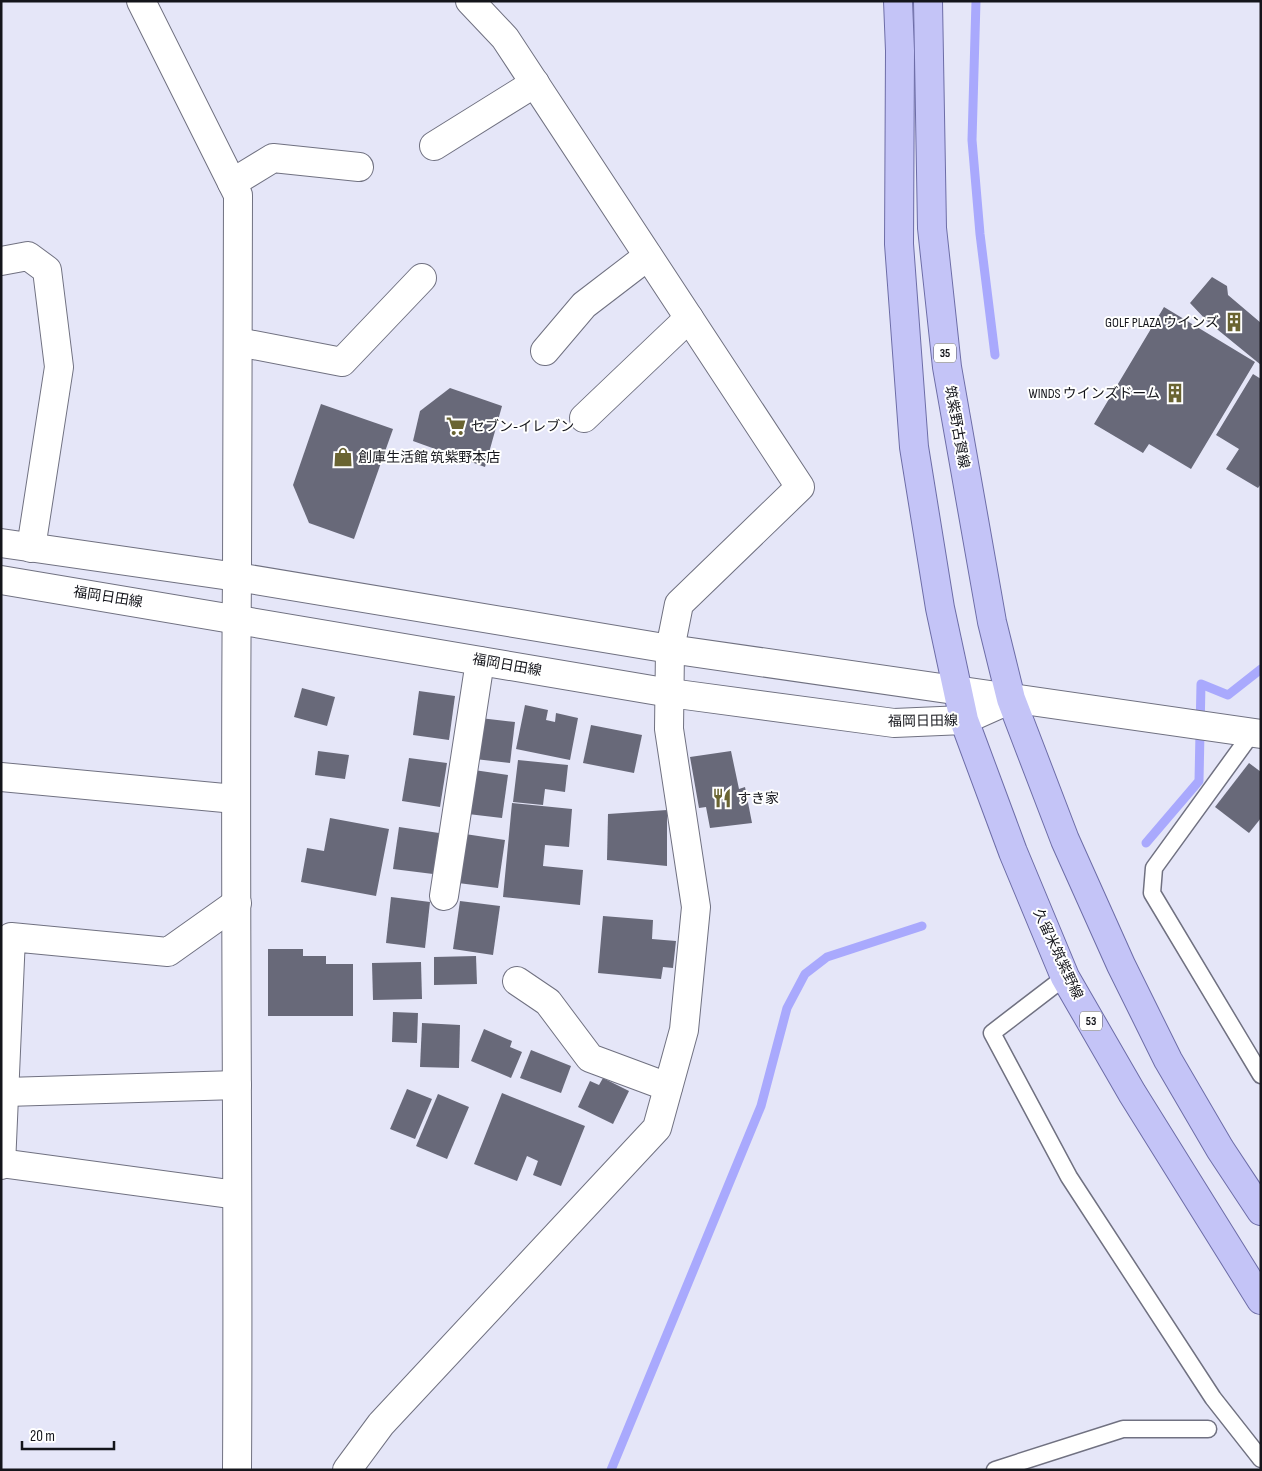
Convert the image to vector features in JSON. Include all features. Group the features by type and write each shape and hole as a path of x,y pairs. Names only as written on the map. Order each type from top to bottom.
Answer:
{"main road":[{"path":"898,1 900,50 899,244 914,447 940,608 958,691"},
{"name":"筑紫野古賀線","path":"928,1 932,228 947,367 992,622 1011,699"},
{"name":"久留米筑紫野線","path":"958,691 964,720 1014,852 1065,977 1132,1093 1261,1300"},
{"path":"1011,699 1065,840 1121,965 1168,1060 1220,1149 1261,1211"}],"street":[{"path":"141,1 238,195 235,799 237,902 237,1470"},
{"path":"347,1470 381,1424 657,1128 684,1030 696,907 669,729 670,649 680,604 800,487 505,38 470,1"},
{"path":"434,146 535,83"},
{"path":"232,183 273,158 359,167"},
{"path":"1,261 28,256 47,270 58,367 31,548"},
{"path":"545,351 584,305 648,256"},
{"path":"238,342 342,362 422,278"},
{"path":"584,418 689,318"},
{"path":"1,543 237,577 670,649 1257,734"},
{"name":"福岡日田線","path":"1,580 237,618 670,693 894,724 964,720 1011,699"},
{"path":"444,896 480,660"},
{"path":"1,777 235,799"},
{"path":"237,902 168,952 6,936 6,1092 2,1155 237,1195"},
{"path":"517,981 548,1002 590,1058 668,1087"},
{"path":"6,1092 237,1085"}],"lane":[{"path":"1257,734 1154,868 1152,893 1261,1075"},
{"path":"1065,977 992,1032 1069,1177 1213,1398 1261,1459"},
{"path":"995,1470 1123,1429 1208,1429"}],"building":[{"name":"GOLF PLAZA ウインズ","path":"1212,277 1227,286 1228,295 1261,323 1261,365 1207,321 1190,303"},
{"name":"WINDS ウインズドーム","path":"1164,307 1255,362 1191,469 1149,444 1143,453 1094,424"},
{"path":"1253,374 1261,379 1261,484 1258,488 1226,469 1239,449 1216,435"},
{"name":"セブン-イレブン","path":"450,388 502,406 485,467 413,441 420,411"},
{"name":"創庫生活館 筑紫野本店","path":"321,404 393,429 354,539 309,523 293,485"},
{"path":"302,688 335,697 327,726 294,717"},
{"path":"419,691 455,696 449,740 413,735"},
{"path":"525,705 548,710 546,720 555,722 556,713 578,718 570,760 516,749"},
{"path":"480,718 515,722 510,763 475,759"},
{"path":"591,725 642,735 634,773 583,763"},
{"path":"318,751 349,755 345,779 315,775"},
{"name":"すき家","path":"731,751 739,789 745,787 752,823 710,828 706,807 699,808 690,757"},
{"path":"409,758 447,763 440,807 402,801"},
{"path":"518,760 568,765 565,792 545,789 543,805 513,802"},
{"path":"1249,763 1261,772 1261,818 1249,833 1215,807"},
{"path":"474,770 508,775 502,818 468,814"},
{"path":"512,803 572,809 569,847 545,845 543,866 583,870 580,905 503,897"},
{"path":"667,810 667,866 607,860 608,814"},
{"path":"330,818 389,829 376,896 301,882 307,848 324,851"},
{"path":"399,827 439,833 433,874 393,869"},
{"path":"465,834 505,840 498,888 458,883"},
{"path":"391,897 430,902 425,948 386,943"},
{"path":"460,901 500,906 493,955 453,949"},
{"path":"603,916 653,920 652,939 676,941 673,968 663,967 661,979 598,973"},
{"path":"268,949 303,949 303,956 326,956 326,964 353,964 353,1016 268,1016"},
{"path":"476,956 477,984 434,985 434,957"},
{"path":"421,962 422,999 373,1000 372,963"},
{"path":"393,1012 418,1013 417,1043 392,1042"},
{"path":"422,1023 460,1025 459,1068 420,1067"},
{"path":"484,1029 512,1041 510,1047 522,1052 511,1078 471,1061"},
{"path":"531,1050 571,1066 561,1093 520,1078"},
{"path":"603,1078 629,1091 613,1124 578,1107 590,1081 599,1085"},
{"path":"407,1089 432,1099 415,1139 390,1129"},
{"path":"502,1093 585,1126 561,1186 533,1175 538,1161 527,1156 517,1181 474,1164"},
{"path":"438,1094 469,1107 447,1159 416,1146"}],"waterway":[{"path":"976,1 972,140 980,234 995,355"},
{"path":"1146,843 1199,781 1201,684 1228,695 1261,669"},
{"path":"611,1470 761,1106 787,1008 805,974 827,957 922,926"}],"place":[{"name":"GOLF PLAZA ウインズ","path":"1234,322"},
{"name":"WINDS ウインズドーム","path":"1175,393"},
{"name":"セブン-イレブン","path":"456,426"},
{"name":"創庫生活館 筑紫野本店","path":"343,457"},
{"name":"すき家","path":"722,798"}]}
